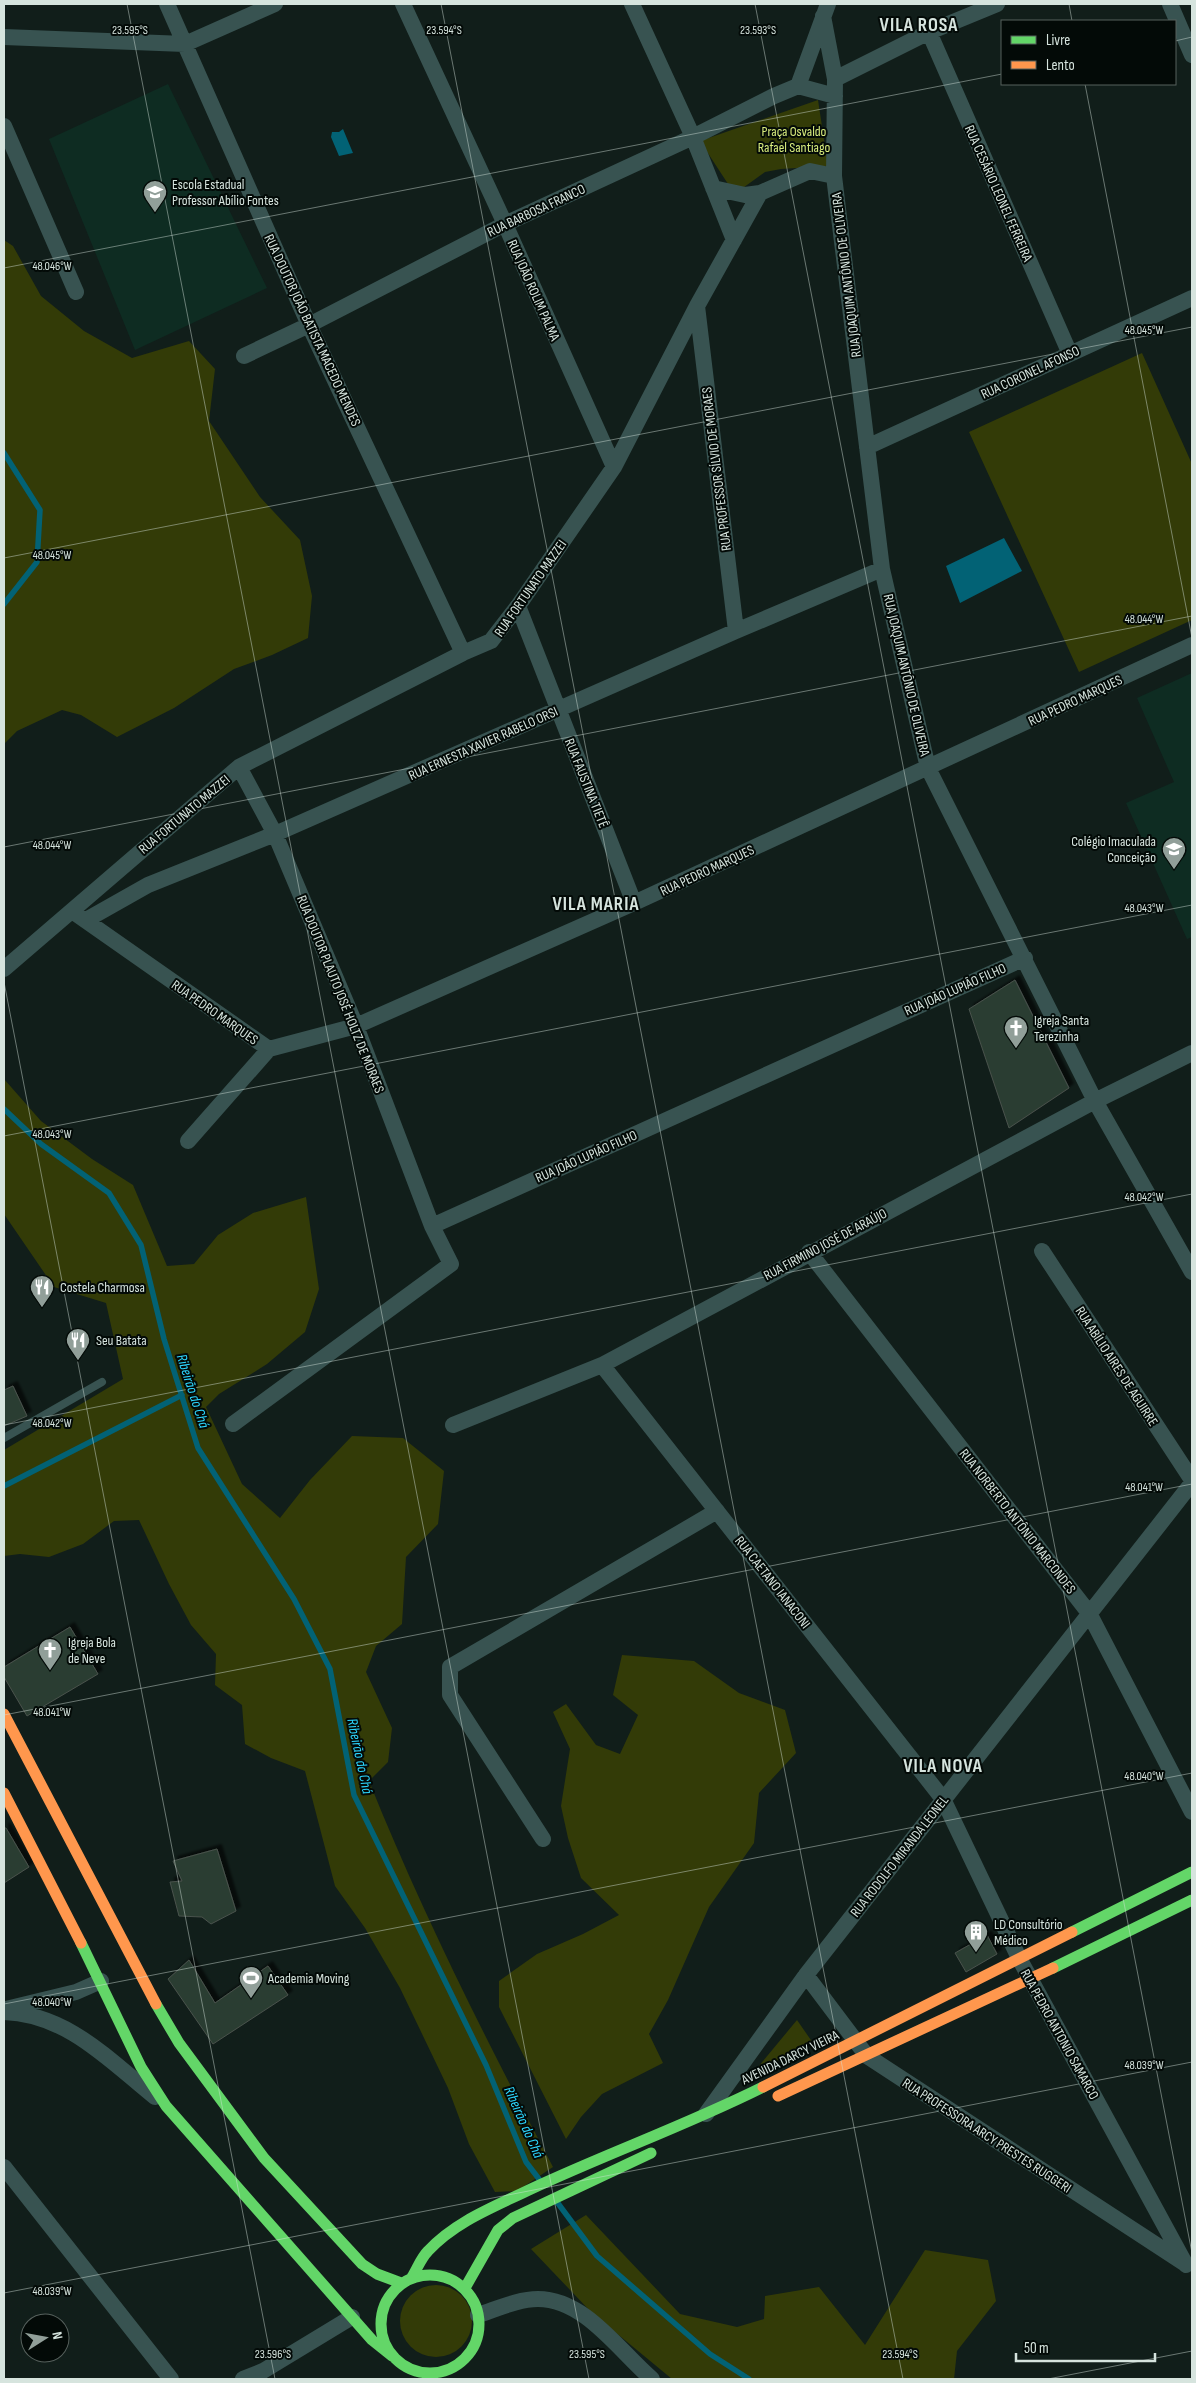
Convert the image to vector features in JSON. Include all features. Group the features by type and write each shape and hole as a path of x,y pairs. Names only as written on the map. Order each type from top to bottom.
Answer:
{"main road":[{"path":"4,1714 168,2026 179,2043 264,2158 362,2264 377,2274 406,2280"},
{"path":"4,1793 101,1981 141,2067 166,2106 372,2340 395,2359 409,2369 436,2373 449,2370 460,2363 476,2341 479,2328 474,2301 465,2288 453,2280 440,2275 425,2274 406,2280 387,2298 380,2317 382,2338 395,2359 404,2379"},
{"name":"AVENIDA DARCY VIEIRA","path":"406,2280 427,2252 455,2228 483,2210 581,2166 705,2116 1192,1872"},
{"path":"769,2100 1030,1979 1192,1900"},
{"path":"465,2288 498,2230 513,2218 662,2149"},
{"path":"460,2363 461,2379"}],"street":[{"name":"RUA DOUTOR JOÃO BATISTA MACEDO MENDES","path":"167,4 309,325 463,653"},
{"path":"4,37 185,44 276,4"},
{"name":"RUA JOÃO ROLIM PALMA","path":"403,4 505,224 614,467"},
{"path":"632,4 693,136 734,240"},
{"path":"825,10 798,86 835,88 929,32 997,4"},
{"path":"1170,4 1192,55"},
{"name":"RUA JOAQUIM ANTÔNIO DE OLIVEIRA","path":"825,10 835,88 834,176 882,569 928,768 1096,1101 1192,1272"},
{"name":"RUA CESÁRIO LEONEL FERREIRA","path":"929,32 1070,354"},
{"name":"RUA BARBOSA FRANCO","path":"244,356 309,325 505,224 798,86"},
{"path":"4,126 76,292"},
{"path":"713,188 739,195 760,192 810,170 834,176"},
{"name":"RUA FORTUNATO MAZZEI","path":"4,968 79,916 239,767 463,653 491,641 518,606 614,467 697,306 760,192"},
{"name":"RUA CORONEL AFONSO","path":"867,447 1192,298"},
{"name":"RUA PROFESSOR SÍLVIO DE MORAES","path":"697,306 736,631"},
{"name":"RUA ERNESTA XAVIER RABELO ORSI","path":"79,916 148,885 275,834 736,631 882,569"},
{"name":"RUA FAUSTINA TIETÊ","path":"518,606 634,903"},
{"name":"RUA PEDRO MARQUES","path":"79,916 269,1049 356,1026 634,903 1192,645"},
{"name":"RUA DOUTOR PLAUTO JOSÉ HOLTZ DE MORAES","path":"239,767 275,834 356,1026 432,1226"},
{"name":"RUA JOÃO LUPIÃO FILHO","path":"432,1226 1025,958"},
{"path":"188,1141 269,1049"},
{"name":"RUA FIRMINO JOSÉ DE ARAÚJO","path":"453,1425 602,1365 809,1252 1096,1101 1192,1053"},
{"path":"234,1424 451,1264 432,1226"},
{"name":"RUA ABÍLIO AIRES DE AGUIRRE","path":"1042,1251 1192,1481"},
{"name":"RUA NORBERTO ANTÔNIO MARCONDES","path":"809,1252 1089,1613 1192,1812"},
{"name":"RUA CAETANO IANACONI","path":"602,1365 943,1800"},
{"name":"RUA RODOLFO MIRANDA LEONEL","path":"705,2116 806,1975 1192,1481"},
{"path":"542,1839 450,1696 450,1667 717,1511"},
{"name":"RUA PEDRO ANTONIO SAMARCO","path":"943,1800 1030,1979 1189,2267"},
{"name":"RUA PROFESSORA ARCY PRESTES RUGGERI","path":"806,1975 854,2042 867,2056 1189,2267"},
{"path":"4,2010 76,1992 101,1981"},
{"path":"4,2010 57,2023 93,2046 166,2106"},
{"path":"4,2167 171,2379"},
{"path":"478,2315 508,2305 536,2299 559,2301 587,2317 652,2379"},
{"path":"243,2379 263,2371 352,2317"}],"lane":[{"path":"4,1438 102,1382"}],"shaded area":[{"name":"Escola Estadual Professor Abílio Fontes","path":"168,84 267,288 135,350 49,139"},
{"name":"Colégio Imaculada Conceição","path":"1192,673 1192,937 1187,939 1126,803 1174,782 1137,698"}],"green space":[{"name":"Praça Osvaldo Rafael Santiago","path":"818,100 828,166 765,172 740,190 730,187 700,141"},
{"path":"4,240 13,246 41,296 84,331 132,358 189,341 215,369 209,421 260,497 300,540 312,596 308,638 272,655 234,669 174,708 117,737 81,715 62,710 17,731 4,744"},
{"path":"1142,353 1192,464 1192,620 1079,672 969,432"},
{"path":"4,1079 41,1121 92,1159 133,1185 167,1266 194,1264 218,1235 253,1213 306,1197 319,1289 305,1332 267,1364 219,1394 206,1407 242,1484 280,1518 310,1480 352,1436 403,1438 444,1471 438,1524 406,1557 402,1624 376,1646 366,1672 392,1728 388,1762 369,1781 433,1928 503,2072 553,2167 517,2191 495,2192 469,2144 448,2088 400,1988 365,1928 335,1886 305,1771 271,1758 245,1744 242,1705 215,1685 216,1654 191,1625 169,1584 139,1520 114,1521 83,1544 49,1557 20,1554 4,1556 4,1450 123,1379 106,1303 54,1287 4,1214"},
{"path":"622,1655 694,1661 739,1693 785,1710 796,1753 759,1793 754,1843 709,1907 668,2000 649,2034 663,2063 602,2094 581,2117 566,2139 499,2007 499,1981 537,1954 583,1934 619,1915 581,1878 568,1838 561,1806 570,1749 553,1712 566,1704 596,1745 620,1754 638,1715 613,1695"},
{"path":"797,2020 813,2043 753,2073"},
{"path":"586,2215 680,2314 737,2327 764,2319 765,2296 819,2287 865,2345 925,2250 988,2260 996,2301 957,2351 954,2379 672,2379 592,2313 531,2249"},
{"path":"436,2285 450,2288 462,2295 469,2307 472,2321 469,2335 462,2347 450,2354 436,2357 422,2354 410,2347 403,2335 400,2321 403,2307 410,2295 422,2288"}],"water":[{"path":"343,129 353,153 339,156 331,137 332,132 339,132"},
{"path":"1004,538 1022,571 960,603 946,566"}],"building":[{"name":"Igreja Santa Terezinha","path":"1015,980 1069,1088 1009,1128 969,1009"},
{"path":"13,1386 27,1416 4,1426 4,1390"},
{"name":"Igreja Bola de Neve","path":"70,1627 98,1674 27,1716 4,1677 4,1667"},
{"path":"4,1828 6,1828 29,1867 4,1883"},
{"path":"217,1849 236,1911 211,1924 202,1917 179,1916 170,1882 182,1881 173,1861"},
{"name":"LD Consultório Médico","path":"987,1935 997,1954 966,1972 955,1953"},
{"name":"Academia Moving","path":"189,1960 215,2003 268,1966 288,1995 213,2044 168,1979"}],"waterway":[{"name":"Ribeirão do Chá","path":"4,453 40,510 37,562 4,604"},
{"name":"Ribeirão do Chá","path":"4,1109 41,1144 109,1193 141,1245 164,1339 198,1448 294,1599 330,1669 354,1795 486,2065 526,2162 539,2179"},
{"path":"4,1486 182,1395"},
{"name":"Ribeirão do Chá","path":"557,2202 597,2256 710,2354 749,2379"}],"traffic: fast":[{"path":"1072,1932 1192,1872"},
{"path":"1053,1968 1192,1900"},
{"path":"81,1943 141,2067 166,2106 372,2340 392,2356"},
{"path":"156,2004 179,2043 264,2158 362,2264 377,2274 401,2283"},
{"path":"412,2277 421,2260 439,2240 463,2223 560,2176 706,2114 763,2087"},
{"path":"465,2288 498,2230 513,2218 651,2153"},
{"path":"430,2275 449,2278 465,2289 476,2305 479,2324 476,2343 465,2359 449,2370 430,2373 411,2370 395,2359 384,2343 381,2324 384,2305 395,2289 411,2278 430,2275"}],"traffic: slow":[{"path":"4,1714 156,2004"},
{"path":"4,1793 81,1943"},
{"path":"763,2087 1072,1932"},
{"path":"778,2096 1053,1968"}],"place":[{"name":"Escola Estadual Professor Abílio Fontes","path":"155,213"},
{"name":"Colégio Imaculada Conceição","path":"1174,870"},
{"name":"Igreja Santa Terezinha","path":"1016,1049"},
{"name":"Costela Charmosa","path":"42,1308"},
{"name":"Seu Batata","path":"78,1361"},
{"name":"Igreja Bola de Neve","path":"50,1671"},
{"name":"LD Consultório Médico","path":"976,1953"},
{"name":"Academia Moving","path":"251,1999"}],"district":[{"name":"VILA ROSA","path":"919,24"},
{"name":"VILA MARIA","path":"596,903"},
{"name":"VILA NOVA","path":"943,1765"}]}
